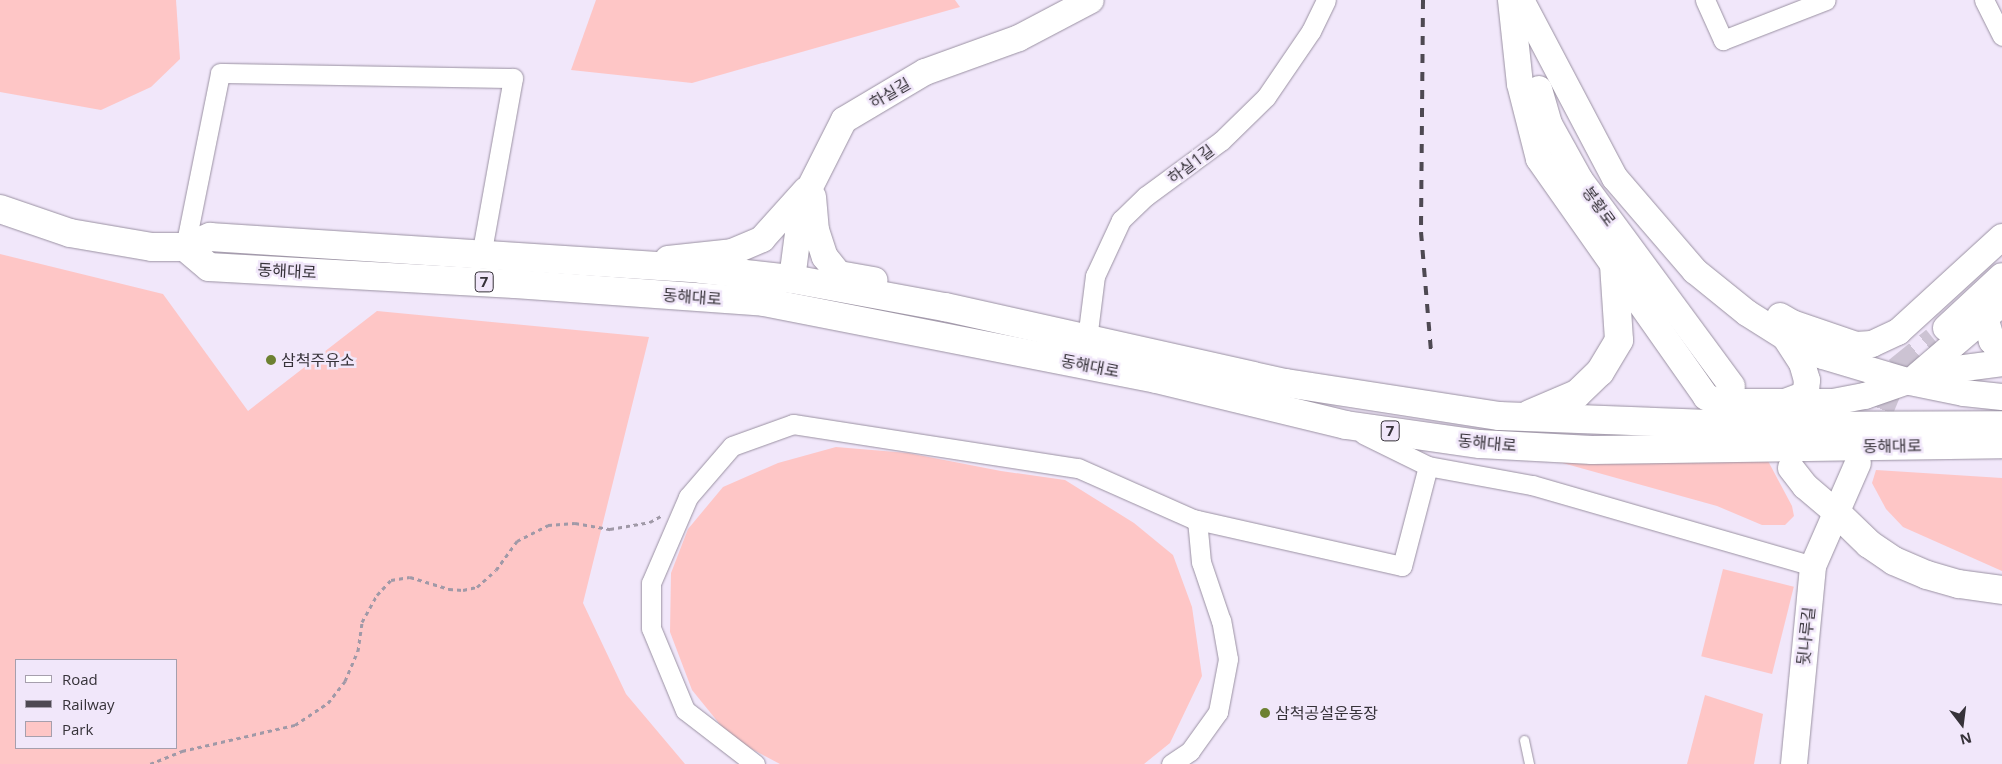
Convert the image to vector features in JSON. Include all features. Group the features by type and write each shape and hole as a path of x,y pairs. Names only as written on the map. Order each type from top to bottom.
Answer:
{"main road":[{"name":"동해대로","path":"0,209 70,233 152,247 185,246 210,237 701,269 792,279 945,307 1286,383 1499,416 1762,426 2002,425"},
{"name":"동해대로","path":"185,246 209,267 524,284 764,302 1156,379 1346,425 1480,444 1592,450 2002,444"},
{"path":"1522,417 1577,394 1600,372 1619,340 1614,264"},
{"path":"790,306 792,279"},
{"path":"1961,444 2002,450"},
{"path":"1838,514 1894,551 1936,570 1975,581 2002,585"},
{"path":"1838,514 1869,544 1894,561 1935,578 1959,584 2002,590"}],"street":[{"name":"하실길","path":"792,279 802,203 844,120 925,72 1020,38 1091,0"},
{"name":"하실1길","path":"1087,339 1095,276 1121,220 1146,196 1221,141 1266,97 1312,31 1326,0"},
{"path":"1511,0 1520,84 1539,159 1706,397 1720,402 1841,400 1865,396 1910,382 1934,372 2002,363"},
{"name":"봉황로","path":"1515,0 1549,124 1562,151 1580,180 1732,386"},
{"path":"1521,0 1615,178 1695,271 1747,313 1785,337 1824,356 1910,382 1964,393 2002,397"},
{"path":"1705,0 1723,40 1826,0"},
{"path":"1984,0 2002,36"},
{"path":"185,246 220,73 513,78 481,256"},
{"path":"572,262 614,255 670,259 732,252 762,239 811,183"},
{"path":"811,183 816,230 825,256 839,274 875,280 945,307"},
{"path":"1678,251 1792,323 1856,345 1872,344 1898,332 2002,237"},
{"path":"1934,340 2002,276"},
{"path":"1910,382 1994,310"},
{"path":"1994,310 1992,342 2002,351"},
{"path":"1785,337 1802,363 1807,380 1806,391 1801,396 1787,401"},
{"path":"755,764 685,710 651,628 651,583 688,497 732,446 793,424 1078,468 1197,520 1402,566 1428,466"},
{"path":"1346,425 1428,466 1532,485 1813,566"},
{"name":"뒷나루길","path":"1794,764 1813,566 1838,514 1858,464"},
{"path":"1791,468 1805,486 1838,514"},
{"path":"1172,764 1190,751 1218,712 1228,659 1221,621 1201,562 1197,520"}],"lane":[{"path":"1524,740 1529,764"}],"path":[{"path":"150,764 182,752 295,725 328,703 345,681 358,651 362,622 377,595 391,580 410,577 449,589 464,590 477,587 496,570 517,541 548,525 575,523 610,529 650,522 685,505"}],"green space":[{"path":"0,0 176,0 180,59 151,87 101,110 0,92"},
{"path":"596,0 955,0 960,7 692,83 571,70"},
{"path":"0,254 163,294 248,411 377,311 649,337 583,603 626,694 685,764 0,764"},
{"path":"836,447 908,453 1001,471 1065,480 1134,523 1173,555 1192,607 1202,676 1170,743 1144,764 780,764 731,738 692,690 670,632 671,573 688,529 723,487 778,463"},
{"path":"1541,457 1767,459 1792,506 1794,516 1785,525 1762,525 1717,506"},
{"path":"1876,470 2002,478 2002,571 1903,527 1886,509 1872,483"},
{"path":"1723,569 1794,587 1772,674 1701,656"},
{"path":"1705,695 1763,714 1754,764 1687,764"}],"tunnel":[{"path":"1866,445 1897,370 1934,340"}],"railway":[{"path":"1423,0 1421,232 1431,352"}],"place":[{"name":"삼척주유소","path":"271,360"},
{"name":"삼척공설운동장","path":"1265,713"}]}
